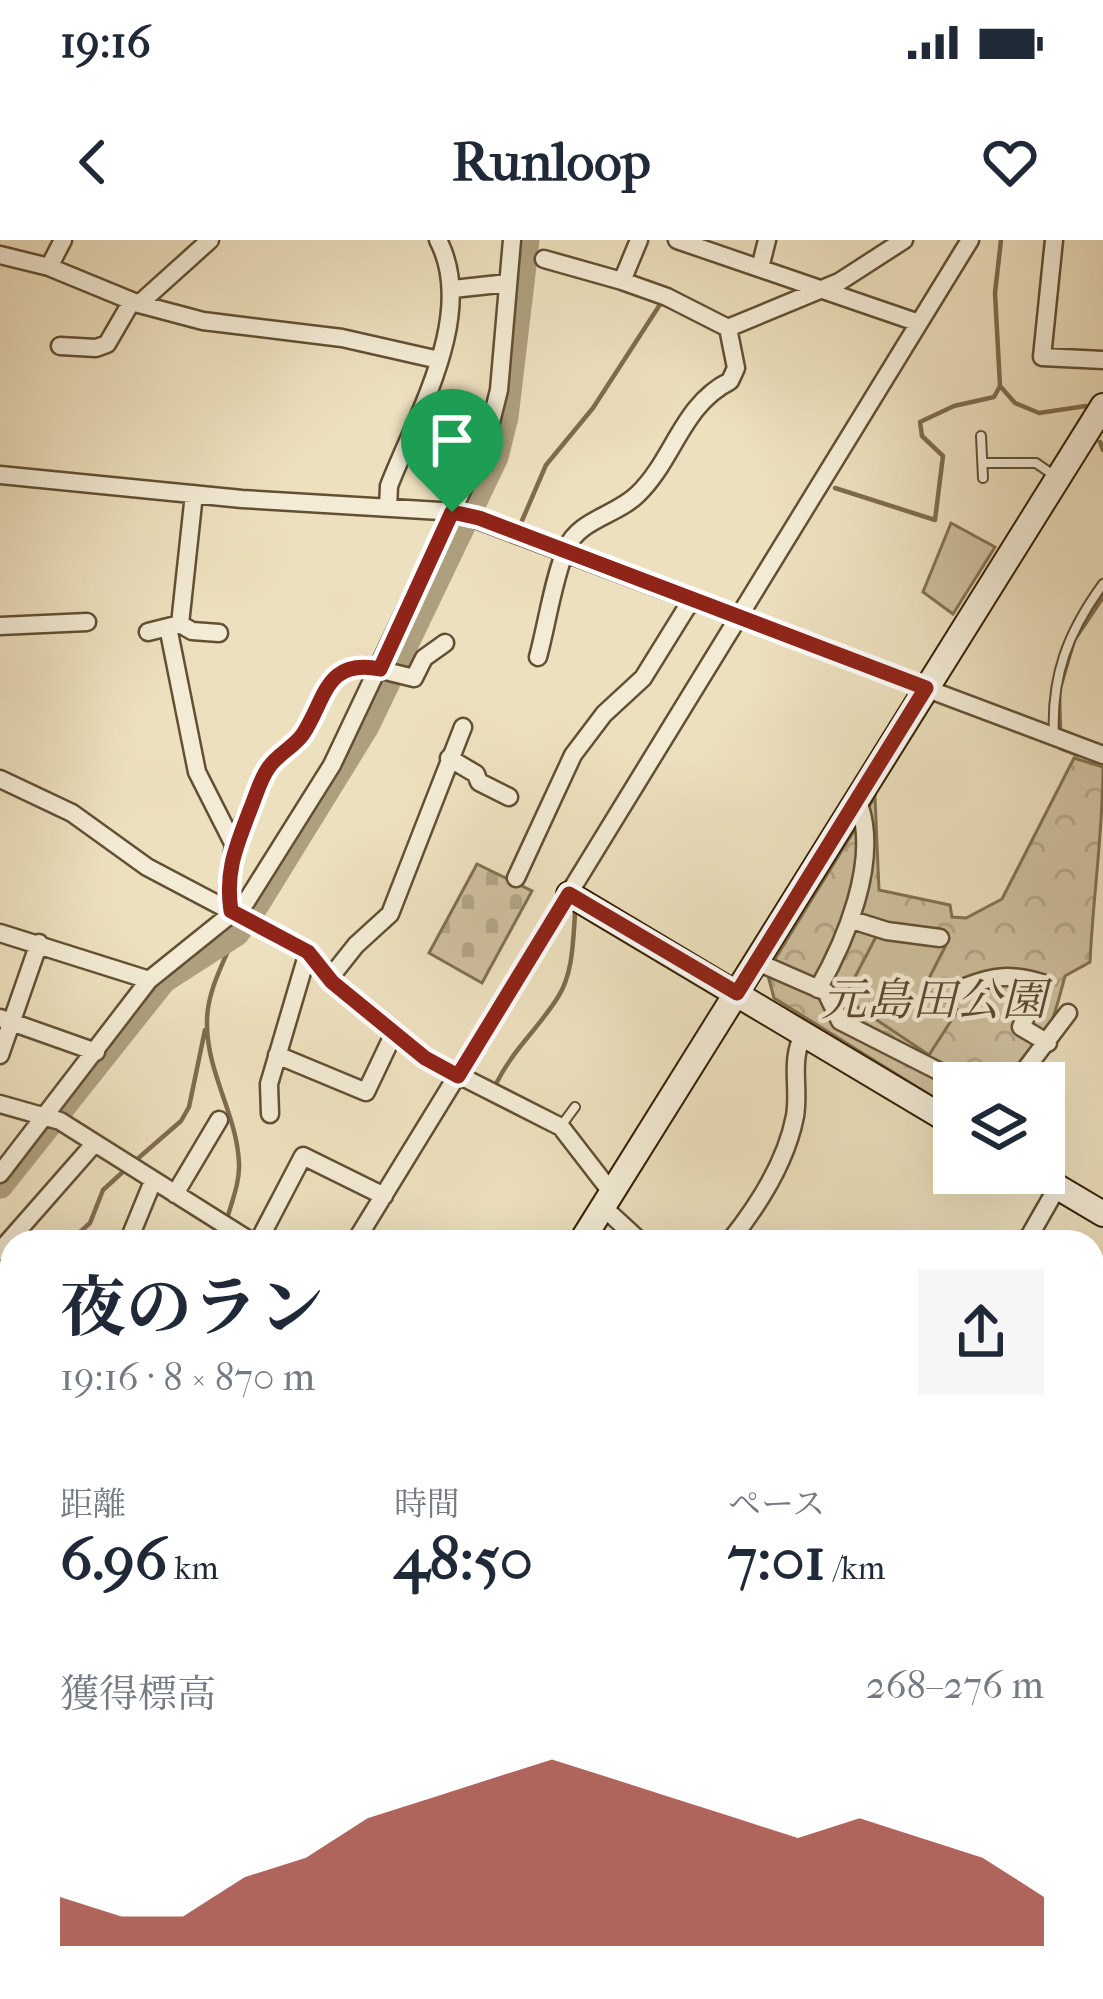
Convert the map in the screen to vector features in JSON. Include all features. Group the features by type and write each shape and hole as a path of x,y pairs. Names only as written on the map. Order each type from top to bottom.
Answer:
{"street":[{"path":"49,267 63,240"},
{"path":"60,346 107,344 136,303 210,240"},
{"path":"388,508 388,485 448,337 452,289 438,240"},
{"path":"0,1174 52,1119 149,980 246,902 308,804 380,669 487,438 499,390 512,240"},
{"path":"622,281 639,240"},
{"path":"678,240 920,322"},
{"path":"760,268 767,240"},
{"path":"544,259 667,297 728,328 839,282 904,240"},
{"path":"363,1230 970,240"},
{"path":"1054,240 1042,358 1103,360"},
{"path":"0,255 49,267 136,303 203,321 342,338 439,360"},
{"path":"452,289 508,283"},
{"path":"538,657 566,550 578,530 635,498 691,413 713,389 730,381 736,368 728,328"},
{"path":"588,1230 1103,406"},
{"path":"0,475 454,512 479,518 1103,755"},
{"path":"194,494 174,626 197,772 234,845"},
{"path":"516,878 573,754 604,715 643,678 692,598"},
{"path":"0,626 87,622"},
{"path":"148,632 174,626 219,632"},
{"path":"231,911 228,888 234,845 269,766 301,738 328,682 343,671 365,666 414,678 424,658 445,643"},
{"path":"329,979 390,914 463,727"},
{"path":"449,758 476,773 479,782 509,796"},
{"path":"0,779 72,812 147,867 308,952 329,979 425,1058 560,1127 631,1230"},
{"path":"818,989 852,920 867,830 860,807"},
{"path":"569,894 933,1111"},
{"path":"852,920 887,931 940,938"},
{"path":"0,933 149,980"},
{"path":"0,1055 6,1021 39,944"},
{"path":"270,1114 269,1084 308,952"},
{"path":"763,964 826,992 840,1021 933,1068"},
{"path":"965,987 992,975 1018,975 1042,983 1022,1027 1048,1043"},
{"path":"1032,1062 1068,1013"},
{"path":"6,1021 96,1052"},
{"path":"277,1054 366,1092 394,1033"},
{"path":"737,1230 780,1166 796,1113 794,1051 804,1033"},
{"path":"0,1104 52,1119 232,1230"},
{"path":"175,1194 219,1120"},
{"path":"18,1230 94,1144"},
{"path":"262,1230 303,1156 384,1196"},
{"path":"133,1230 153,1181"},
{"path":"1065,1190 1103,1214"},
{"path":"1033,1230 1053,1194"}],"lane":[{"path":"982,436 983,478"},
{"path":"984,463 1036,463 1058,478"},
{"path":"1054,737 1052,696 1066,647 1103,584"},
{"path":"560,1127 575,1107"}],"green space":[{"path":"951,523 995,547 953,614 923,592"},
{"name":"元島田公園","path":"1074,758 1103,767 1090,962 1065,976 1046,1037 1030,1062 933,1062 933,1097 774,998 767,972 875,797 879,890 950,905 952,917 966,918 1002,899"},
{"path":"477,864 532,891 482,983 429,953"},
{"path":"878,933 945,947 924,988 958,1010 929,1055 844,998"}],"waterway":[{"path":"0,1185 163,980 236,933 366,726 495,457 505,417 526,240"},
{"path":"1001,240 995,293 1000,386 1015,403 1039,413 1086,406"},
{"path":"521,523 546,465 593,408 661,303"},
{"path":"835,488 935,520 943,456 922,436 920,422 954,406 994,397 1000,386"},
{"path":"1100,442 1103,450"},
{"path":"1061,684 1074,640 1103,597"},
{"path":"1059,695 1060,732"},
{"path":"1060,743 1060,748 1078,755"},
{"path":"497,1082 563,988 575,914"},
{"path":"227,1219 239,1163 208,1042 207,1012 236,933"},
{"path":"135,1161 181,1121 189,1107 205,1030"},
{"path":"82,1230 90,1223 103,1190 126,1169"}],"route":[{"path":"452,512 479,518 926,688 737,993 569,894 458,1076 425,1058 332,982 308,952 231,911 228,888 234,845 269,766 301,738 328,682 343,671 365,666 380,669 452,512"}]}
